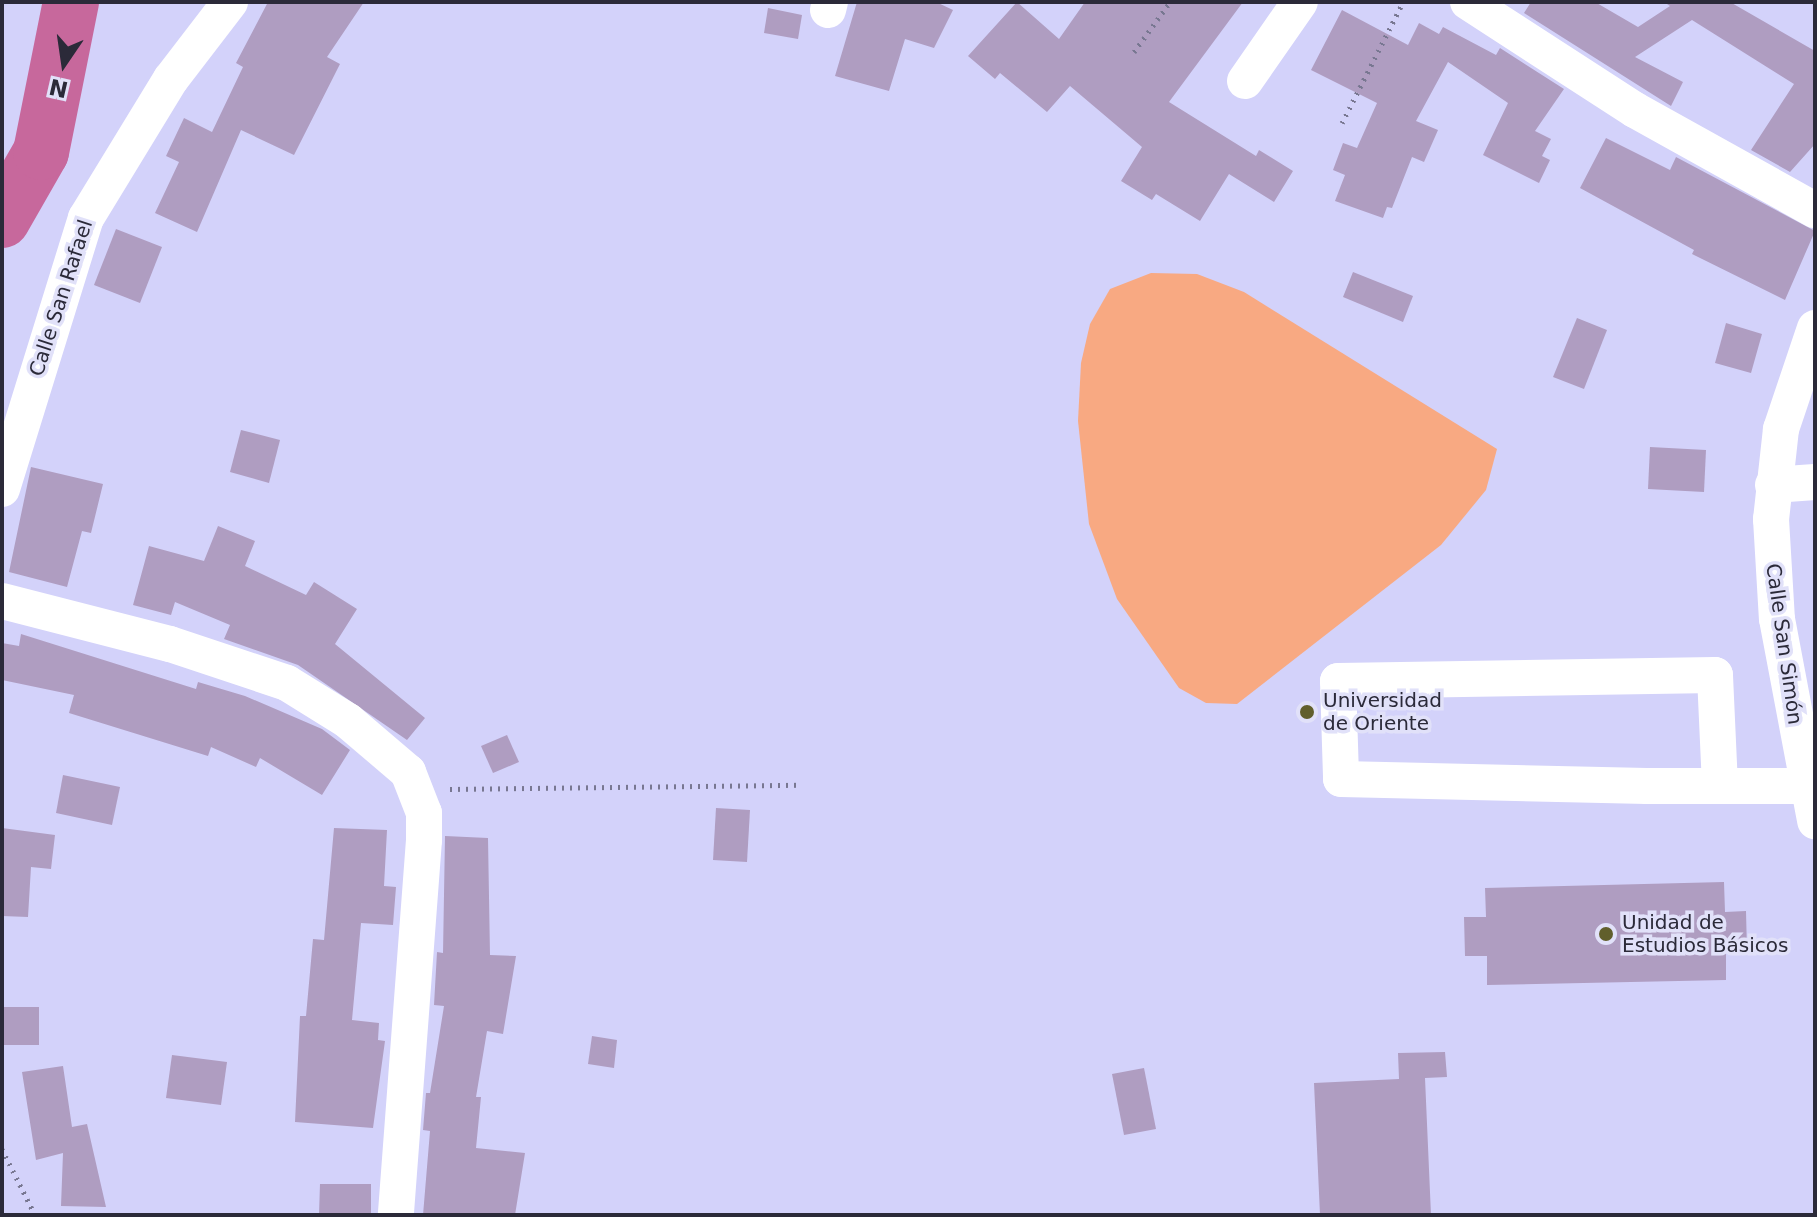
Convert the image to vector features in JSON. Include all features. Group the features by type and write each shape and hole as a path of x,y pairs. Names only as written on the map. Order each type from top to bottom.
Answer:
{"street":[{"name":"Calle San Rafael","path":"2,489 86,218 171,79 230,2"},
{"path":"1245,81 1300,2"},
{"path":"1468,2 1635,110 1815,210"},
{"name":"Calle San Simón","path":"1815,328 1781,429 1773,485 1777,619 1815,821"},
{"path":"1773,485 1815,482"},
{"path":"2,601 170,644 287,683 388,752 418,789 424,840 396,1215"},
{"path":"1720,786 1715,675 1338,681 1341,779 1720,786 1807,786"}],"path":[{"path":"1134,52 1170,2"},
{"path":"1342,123 1403,2"},
{"path":"418,789 801,785"},
{"path":"2,1149 35,1215"}],"shaded area":[{"path":"1151,273 1197,274 1244,292 1497,449 1486,490 1441,545 1237,704 1206,703 1179,688 1117,599 1089,524 1078,421 1081,363 1090,324 1110,289"}],"building":[{"path":"268,2 364,2 327,57 340,64 294,155 241,130 197,232 155,213 179,162 166,156 184,118 212,132 243,67 236,63"},
{"path":"857,2 936,2 953,10 934,48 905,39 889,91 835,76"},
{"path":"1017,2 1059,39 1085,2 1243,2 1169,102 1256,156 1259,150 1293,171 1274,202 1229,174 1200,221 1156,194 1152,200 1121,181 1142,147 1070,86 1047,112 1000,73 995,79 968,56"},
{"path":"1531,2 1595,2 1638,27 1670,6 1664,2 1730,2 1815,51 1815,144 1790,172 1751,150 1794,84 1692,20 1635,57 1683,82 1671,106 1524,13"},
{"path":"768,8 802,15 798,39 764,33"},
{"path":"1342,10 1408,45 1419,23 1439,34 1443,27 1496,55 1500,48 1564,89 1535,131 1551,139 1542,156 1550,160 1539,183 1483,155 1508,103 1448,62 1416,121 1438,130 1424,162 1412,157 1392,208 1387,207 1383,218 1335,201 1345,175 1333,170 1343,143 1357,148 1377,103 1311,70"},
{"path":"1606,138 1670,170 1676,157 1815,231 1785,300 1692,254 1694,250 1580,188"},
{"path":"116,229 162,247 140,303 94,285"},
{"path":"1353,272 1413,296 1403,322 1343,297"},
{"path":"1577,318 1607,330 1584,389 1553,377"},
{"path":"1726,323 1762,334 1751,373 1715,363"},
{"path":"241,430 280,440 269,483 230,472"},
{"path":"1650,447 1706,450 1704,492 1648,489"},
{"path":"31,467 103,484 91,533 82,531 67,587 9,572"},
{"path":"218,526 255,541 245,566 306,595 314,582 357,609 335,644 425,718 407,740 298,665 224,639 230,625 175,602 171,615 133,605 149,546 204,561"},
{"path":"21,634 196,689 198,682 245,696 322,729 350,750 322,795 260,758 256,767 211,747 208,756 69,713 74,695 2,680 2,643 19,646"},
{"path":"507,735 519,762 493,773 481,746"},
{"path":"63,775 120,787 112,825 56,813"},
{"path":"716,808 750,810 747,862 713,860"},
{"path":"2,828 55,835 51,869 31,867 28,917 2,916"},
{"path":"334,828 387,830 384,886 396,887 393,925 361,923 352,1020 379,1023 378,1040 385,1041 373,1128 295,1122 300,1016 306,1016 313,939 324,940"},
{"path":"445,836 488,838 490,955 516,956 503,1034 487,1031 476,1097 481,1097 476,1148 525,1153 515,1215 423,1215 430,1131 423,1130 426,1093 430,1093 444,1006 434,1005 437,952 443,953"},
{"name":"Unidad de Estudios Básicos","path":"1724,882 1725,912 1746,911 1747,951 1726,951 1726,980 1487,985 1487,956 1465,956 1464,917 1486,917 1485,888"},
{"path":"2,1007 39,1007 39,1045 2,1045"},
{"path":"592,1036 617,1040 614,1068 588,1064"},
{"path":"1445,1052 1447,1077 1425,1078 1431,1215 1320,1215 1314,1083 1399,1079 1398,1053"},
{"path":"172,1055 227,1062 221,1105 166,1098"},
{"path":"63,1066 72,1127 87,1124 106,1207 61,1206 63,1153 36,1160 22,1072"},
{"path":"1144,1068 1156,1129 1124,1135 1112,1074"},
{"path":"320,1184 371,1184 371,1215 319,1215"}],"waterway":[{"path":"2,220 41,152 71,2"}],"place":[{"name":"Universidad de Oriente","path":"1307,712"},
{"name":"Unidad de Estudios Básicos","path":"1606,934"}]}
